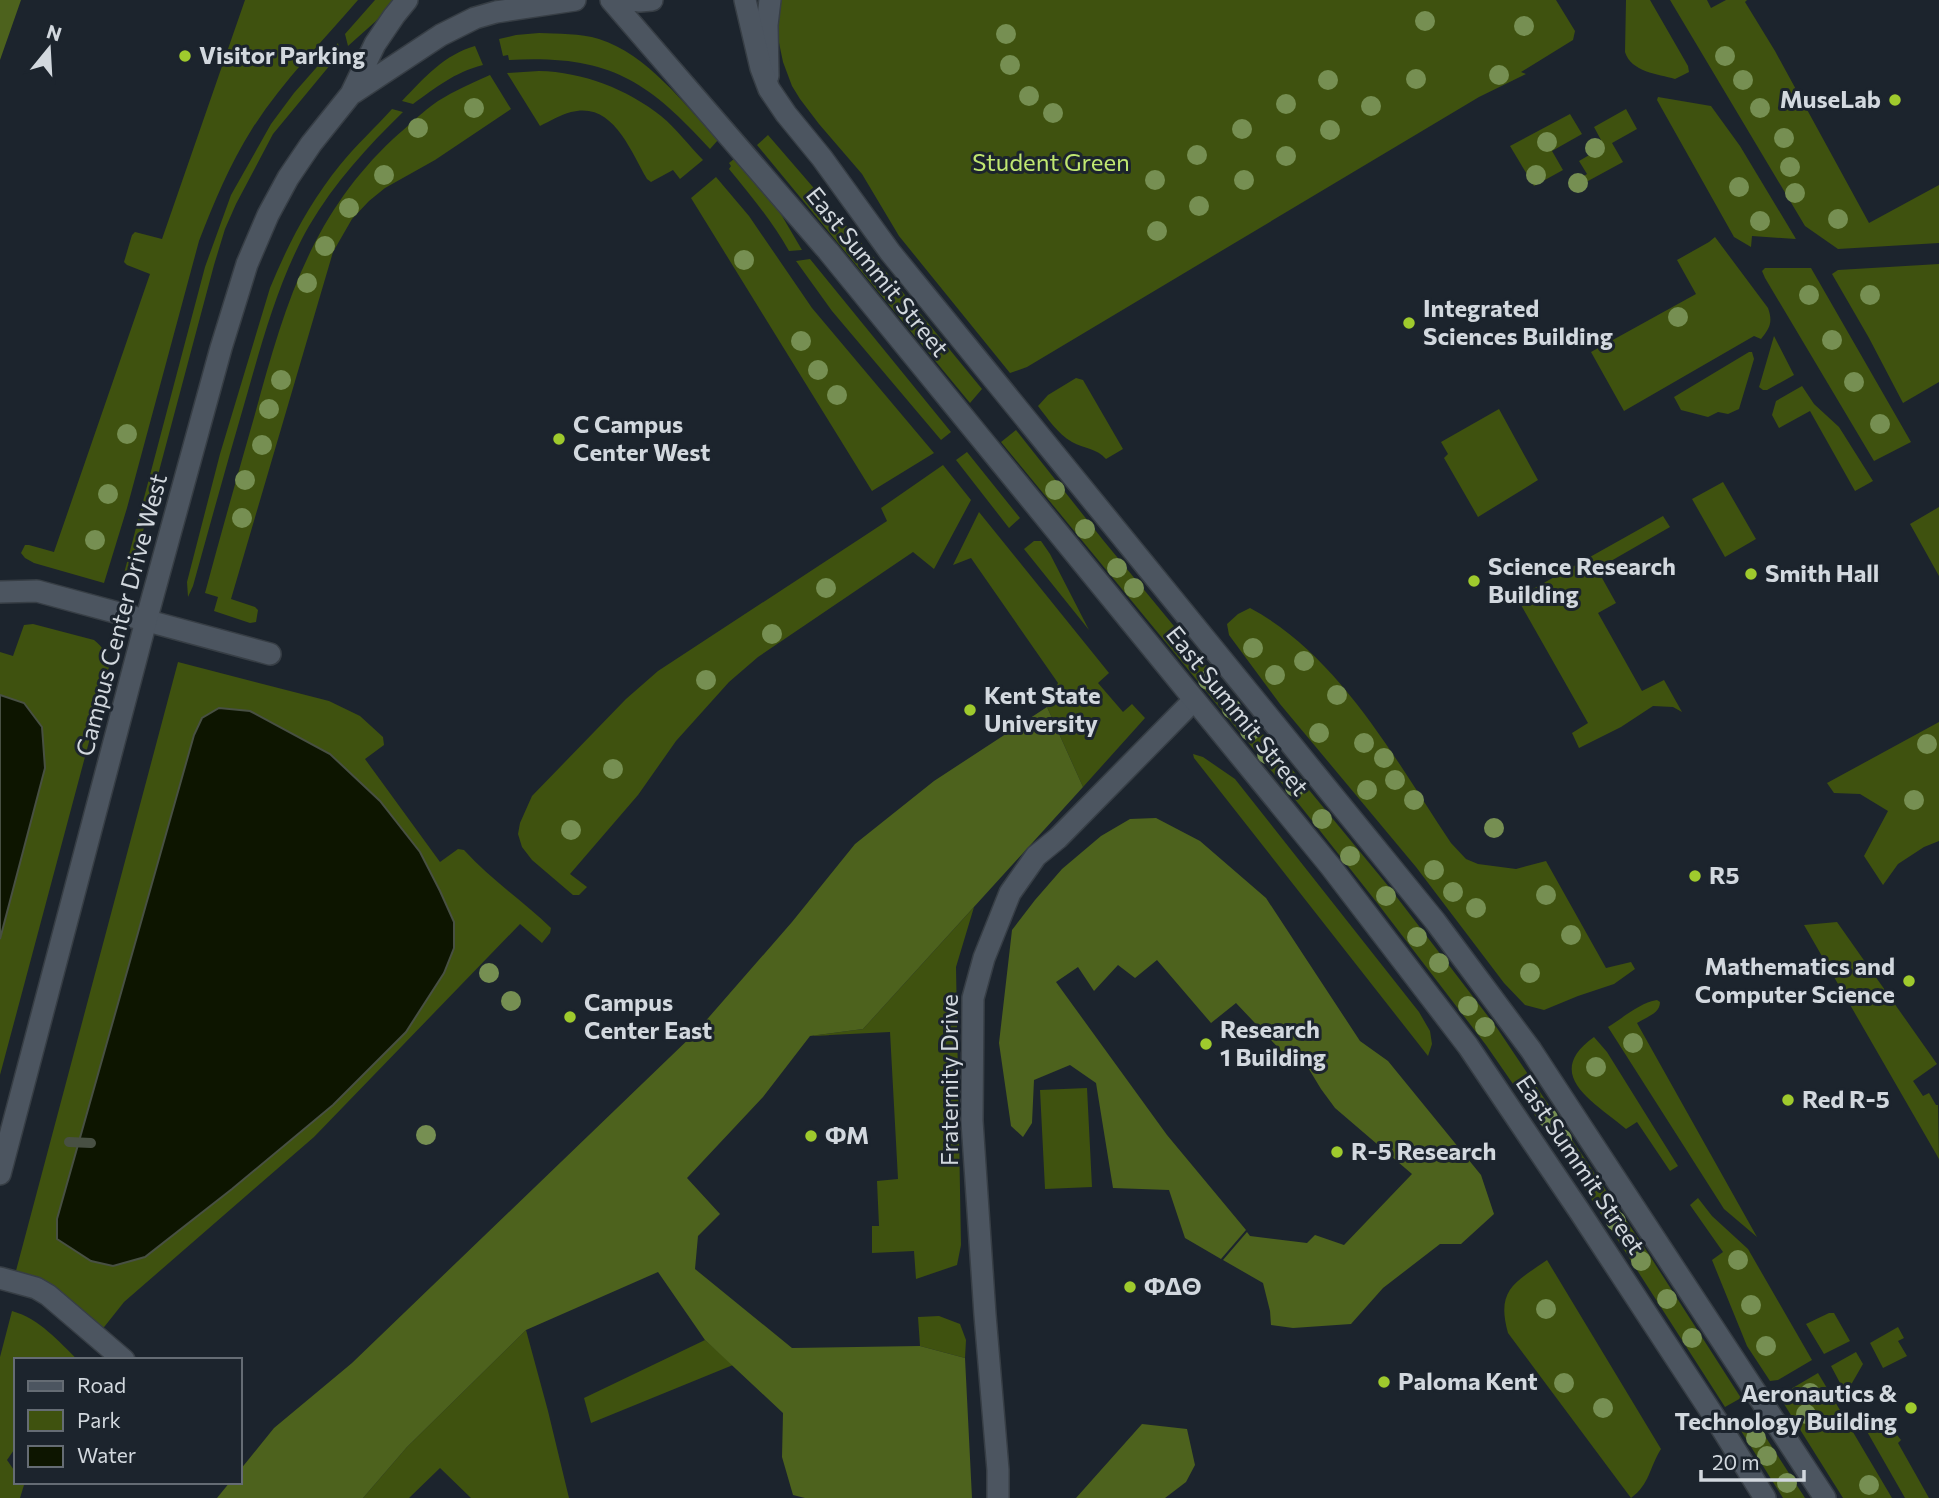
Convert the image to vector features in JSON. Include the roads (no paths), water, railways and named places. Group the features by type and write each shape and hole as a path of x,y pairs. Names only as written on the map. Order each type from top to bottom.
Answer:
{"main road":[{"path":"351,94 375,44 407,0"},
{"path":"351,94 441,35 475,18 496,12 575,0"},
{"name":"East Summit Street","path":"611,0 828,251 1331,867 1468,1046 1719,1424 1765,1498"},
{"path":"632,0 652,0"},
{"name":"East Summit Street","path":"745,0 761,68 769,89 786,114 822,158 890,252 1427,910 1482,982 1531,1050 1825,1498"},
{"path":"769,89 766,25 770,0"},
{"name":"Campus Center Drive West","path":"0,1174 146,621 247,264 268,215 288,178 351,94"},
{"path":"0,592 37,591 270,654"},
{"name":"Fraternity Drive","path":"998,1498 972,1121 973,998 984,958 1010,893 1036,856 1058,838 1194,700"},
{"path":"0,1278 36,1288 48,1295 122,1358"}],"water":[{"path":"0,695 24,703 42,727 45,768 0,939"},
{"path":"219,708 250,711 330,754 380,801 420,852 440,891 454,922 454,948 444,973 406,1032 333,1105 145,1257 113,1266 91,1261 57,1239 57,1219 194,735 202,718"}],"waterway":[{"path":"69,1142 91,1143"}],"place":[{"name":"Visitor Parking","path":"185,56"},
{"name":"MuseLab","path":"1895,100"},
{"name":"Integrated Sciences Building","path":"1409,323"},
{"name":"C Campus Center West","path":"559,439"},
{"name":"Smith Hall","path":"1751,574"},
{"name":"Science Research Building","path":"1474,581"},
{"name":"Kent State University","path":"970,710"},
{"name":"R5","path":"1695,876"},
{"name":"Mathematics and Computer Science","path":"1909,981"},
{"name":"Campus Center East","path":"570,1017"},
{"name":"Research 1 Building","path":"1206,1044"},
{"name":"Red R-5","path":"1788,1100"},
{"name":"ΦΜ","path":"811,1136"},
{"name":"R-5 Research","path":"1337,1152"},
{"name":"ΦΔΘ","path":"1130,1287"},
{"name":"Paloma Kent","path":"1384,1382"},
{"name":"Aeronautics & Technology Building","path":"1911,1408"}],"park label":[{"name":"Student Green","path":"1051,163"}]}
